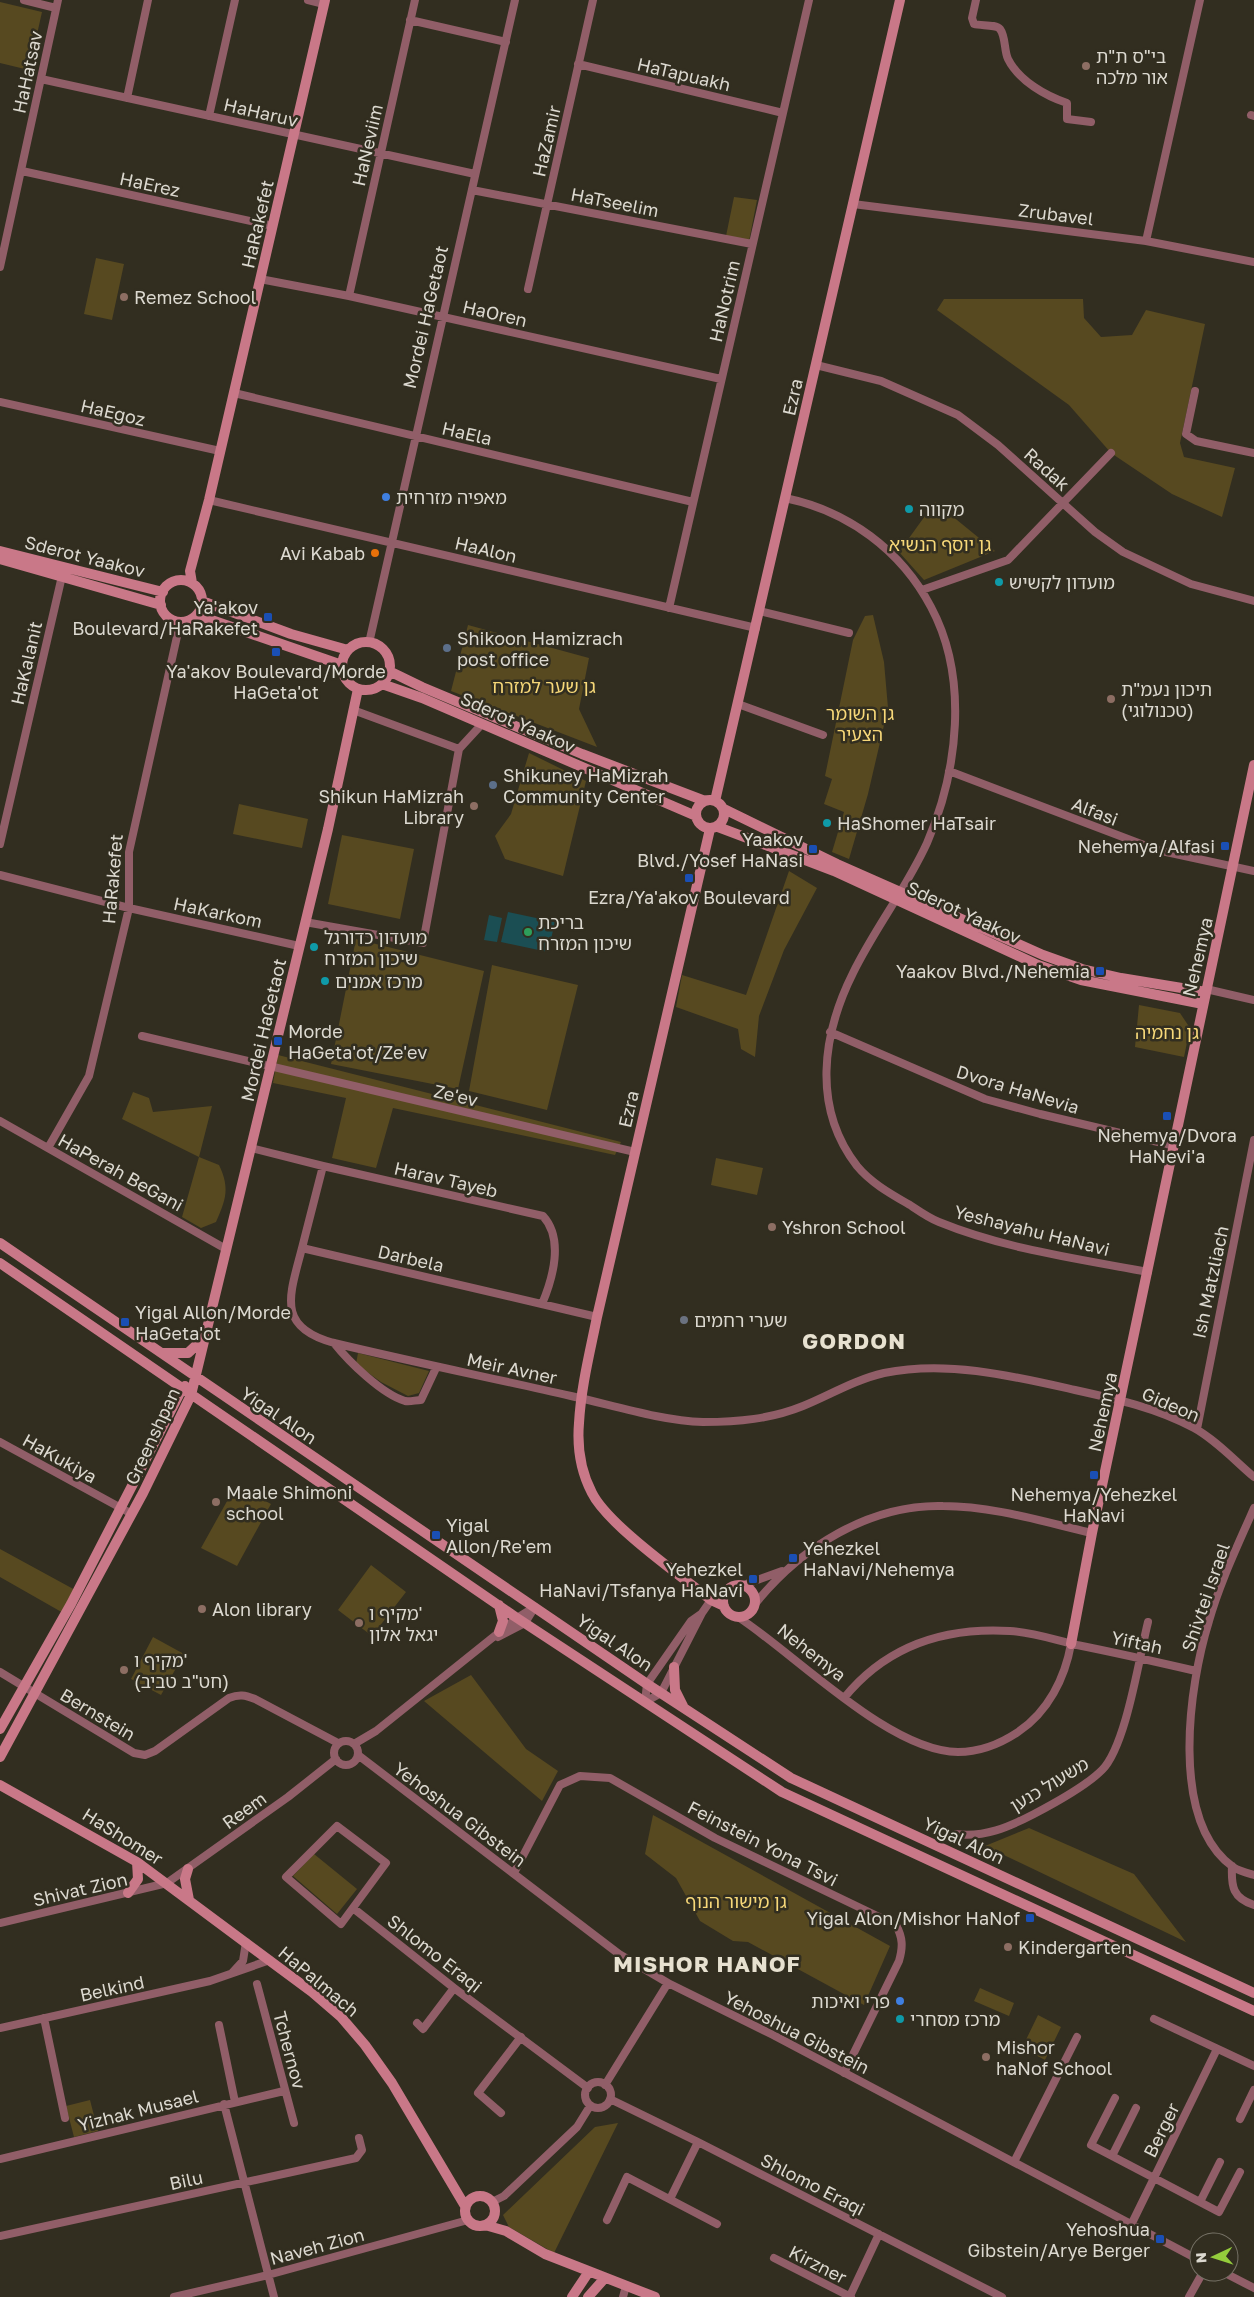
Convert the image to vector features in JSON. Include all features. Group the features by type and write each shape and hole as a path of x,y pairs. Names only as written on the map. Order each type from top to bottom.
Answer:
{"street":[{"path":"24,0 57,4"},
{"path":"127,98 148,0"},
{"path":"209,116 235,0"},
{"path":"308,0 324,2"},
{"name":"HaNeviim","path":"349,296 415,0"},
{"name":"Mordei HaGetaot","path":"368,642 515,0"},
{"name":"HaZamir","path":"528,289 593,0"},
{"name":"HaNotrim","path":"669,608 809,0"},
{"name":"Ezra","path":"710,801 738,704 900,0"},
{"path":"976,0 972,18 974,24 981,27 996,26 1001,30 1008,60 1024,78 1048,97 1067,103 1067,118 1091,122"},
{"path":"1146,241 1200,0"},
{"name":"HaRakefet","path":"187,582 209,500 324,2"},
{"name":"HaHatsav","path":"0,267 57,4"},
{"path":"410,20 506,42"},
{"name":"HaTapuakh","path":"578,64 783,113"},
{"name":"HaHaruv","path":"41,79 475,174"},
{"name":"HaErez","path":"22,171 273,226"},
{"name":"HaTseelim","path":"472,190 752,244"},
{"name":"Zrubavel","path":"853,204 1146,241 1254,262"},
{"path":"0,221 10,224"},
{"name":"HaOren","path":"260,279 442,316 721,379"},
{"name":"Radak","path":"816,365 881,381 958,415 998,445 1095,532 1123,552 1191,584 1254,601"},
{"path":"1195,391 1186,434 1196,441 1254,453"},
{"name":"HaEla","path":"234,393 693,502"},
{"name":"HaEgoz","path":"0,402 220,451"},
{"path":"922,590 1008,560 1111,453"},
{"name":"Yeshayahu HaNavi","path":"785,498 811,504 837,514 860,528 890,554 922,590 941,630 953,685 955,729 949,771 928,840 899,896 853,973 833,1019 826,1060 826,1088 832,1117 842,1141 858,1167 882,1189 935,1220 968,1233 1058,1255 1148,1272"},
{"name":"HaAlon","path":"209,500 756,628"},
{"name":"Sderot Yaakov","path":"0,551 162,592"},
{"name":"Sderot Yaakov","path":"0,559 161,605"},
{"name":"HaKalanit","path":"0,844 62,576"},
{"path":"172,620 185,621 197,615 202,601 198,588 187,582 171,583 162,592 161,605 178,632"},
{"path":"202,601 292,634 348,650"},
{"path":"760,611 848,633"},
{"path":"197,615 342,665"},
{"name":"HaRakefet","path":"48,1148 89,1076 129,908 128,852 178,632 185,621"},
{"path":"368,642 376,645 387,655 389,671 382,684 371,690 358,689 346,680 342,665 348,650 361,643 368,642"},
{"name":"Sderot Yaakov","path":"389,671 582,754 710,801"},
{"name":"Sderot Yaakov","path":"382,684 422,698 696,816"},
{"name":"Mordei HaGetaot","path":"196,1378 305,922 358,689"},
{"path":"738,704 823,735"},
{"path":"353,710 459,749"},
{"path":"305,922 423,942 459,749 482,724"},
{"name":"Nehemya","path":"738,1617 844,1698 911,1741 944,1750 977,1750 1008,1738 1022,1729 1044,1708 1062,1677 1071,1644 1092,1533 1254,765"},
{"name":"Alfasi","path":"949,771 1157,850 1254,871"},
{"path":"710,801 724,809 723,821 714,828 702,826 696,816 698,807 710,801"},
{"name":"Sderot Yaakov","path":"724,809 1038,965 1081,980 1203,1004"},
{"name":"Ezra","path":"582,1398 596,1317 714,828"},
{"name":"Sderot Yaakov","path":"714,828 834,871 1082,969 1121,978 1206,990"},
{"name":"HaKarkom","path":"0,875 129,908 299,946"},
{"path":"1206,990 1254,1000"},
{"name":"Dvora HaNevia","path":"830,1032 985,1099 1031,1112 1175,1146"},
{"name":"Ze'ev","path":"142,1036 635,1152"},
{"name":"HaPerah BeGani","path":"0,1121 226,1249"},
{"name":"Ish Matzliach","path":"1197,1429 1254,1140"},
{"name":"Harav Tayeb","path":"251,1148 543,1216 550,1223 554,1234 555,1251 548,1290 542,1304"},
{"path":"302,1248 323,1166"},
{"name":"Yigal Alon","path":"0,1242 196,1378 647,1684 791,1778 1254,1993"},
{"name":"Darbela","path":"302,1248 596,1317"},
{"name":"Meir Avner","path":"302,1248 290,1295 294,1316 303,1331 316,1338 436,1368 684,1420 701,1422 756,1420 803,1406 846,1385 884,1373 922,1368 953,1368 1043,1383 1121,1400"},
{"name":"Yigal Alon","path":"0,1263 521,1620 782,1792 1254,2011"},
{"path":"162,1353 188,1353 205,1338"},
{"path":"334,1343 344,1357 365,1376 406,1401 421,1400 436,1368"},
{"name":"Greenshpan","path":"0,1730 186,1392 196,1378"},
{"name":"Greenshpan","path":"0,1757 132,1514 186,1392"},
{"path":"582,1398 579,1423 580,1454 593,1495 616,1523 711,1600 724,1606"},
{"name":"Gideon","path":"1121,1400 1162,1413 1197,1429 1254,1477"},
{"name":"HaKukiya","path":"0,1442 132,1514"},
{"path":"728,1590 724,1597 724,1606 729,1614 738,1617 747,1615 786,1569 804,1554 843,1530 882,1515 920,1507 963,1506 1092,1533"},
{"name":"Shivtei Israel","path":"1254,1508 1225,1574 1208,1622 1196,1671 1192,1709 1192,1783 1198,1816 1211,1842 1232,1866 1254,1876"},
{"path":"645,1702 661,1693 702,1612 711,1600 728,1590 786,1569"},
{"path":"741,1586 750,1590 755,1599 755,1604"},
{"path":"499,1605 504,1622 499,1632"},
{"path":"489,1641 521,1620 535,1607"},
{"path":"645,1702 647,1684 691,1621 702,1612"},
{"path":"354,1744 376,1731 499,1632 521,1620"},
{"name":"משעול כנען","path":"955,1834 970,1836 990,1833 1016,1823 1064,1797 1101,1772 1110,1760 1119,1738 1132,1696 1148,1622"},
{"name":"Yiftah","path":"844,1698 854,1686 880,1665 912,1645 945,1634 1011,1631 1196,1671"},
{"path":"674,1667 676,1692 685,1709"},
{"name":"Bernstein","path":"0,1672 134,1753 145,1755 155,1751 229,1698 236,1695 246,1695 255,1699 338,1744"},
{"path":"344,1740 354,1744 358,1755 353,1762 346,1765 336,1759 334,1749 338,1744 344,1740"},
{"name":"Yehoshua Gibstein","path":"358,1755 619,1954 668,1983 1132,2223 1189,2254"},
{"name":"Reem","path":"167,1883 288,1797 336,1759"},
{"name":"Feinstein Yona Tsvi","path":"514,1873 560,1785 580,1776 610,1778 715,1838 896,1925 901,1935 903,1947 899,1961 844,2073"},
{"name":"HaShomer","path":"0,1785 61,1817 137,1862 167,1883"},
{"name":"HaShomer","path":"0,1793 61,1817"},
{"path":"337,1826 386,1863 353,1908 341,1924 286,1877 337,1826"},
{"path":"128,1893 138,1879 137,1862"},
{"path":"1232,1866 1231,1880 1234,1893 1238,1898 1254,1905"},
{"path":"188,1869 185,1879 188,1900"},
{"name":"Shivat Zion","path":"0,1923 167,1883"},
{"name":"HaPalmach","path":"167,1883 270,1960 341,2017 365,2045 392,2083 466,2206 468,2220"},
{"name":"Shlomo Eraqi","path":"353,1908 454,1988 588,2088"},
{"path":"231,1975 243,1961 246,1942"},
{"name":"Belkind","path":"0,2028 210,1982 270,1960"},
{"path":"605,2085 668,1983"},
{"name":"Tchernov","path":"257,1984 294,2123"},
{"path":"417,2023 424,2029 454,1988"},
{"path":"44,2018 65,2118"},
{"path":"1154,2019 1254,2066"},
{"path":"219,2025 235,2102"},
{"path":"501,2114 478,2093 521,2037"},
{"path":"1014,2162 1077,2037"},
{"name":"Berger","path":"1132,2223 1216,2049"},
{"path":"598,2083 605,2085 610,2091 610,2099 603,2107 590,2106 585,2096 588,2088 598,2083"},
{"path":"1240,2119 1254,2090"},
{"name":"Yizhak Musael","path":"0,2159 284,2091"},
{"path":"1115,2098 1091,2145 1219,2212 1240,2172"},
{"name":"Shlomo Eraqi","path":"610,2099 1002,2297"},
{"path":"224,2104 274,2297"},
{"path":"492,2202 504,2196 577,2127 590,2106"},
{"path":"1112,2156 1136,2108"},
{"name":"Bilu","path":"0,2236 356,2158 362,2150 359,2138"},
{"path":"670,2199 698,2142"},
{"path":"1200,2202 1220,2162"},
{"path":"607,2220 627,2177 717,2224"},
{"path":"452,2184 477,2196 485,2197 492,2202 494,2215 506,2231"},
{"path":"466,2206 470,2200 477,2196"},
{"path":"485,2225 494,2215"},
{"path":"468,2220 475,2225 485,2225 506,2231 545,2254 604,2279 655,2297"},
{"name":"Naveh Zion","path":"174,2297 268,2275 468,2220"},
{"name":"Kirzner","path":"774,2258 850,2297 879,2234"},
{"path":"572,2297 588,2272"},
{"path":"588,2297 604,2279"},
{"path":"1239,2280 1254,2288"},
{"path":"1189,2297 1197,2282"},
{"path":"623,2297 626,2286"}],"green space":[{"path":"0,2 42,12 29,70 0,63"},
{"path":"734,197 757,200 749,241 726,236"},
{"path":"96,258 124,264 112,320 84,314"},
{"path":"944,299 1083,299 1084,318 1101,337 1132,335 1146,310 1205,324 1180,443 1184,457 1235,468 1222,517 1172,494 1111,453 1069,405 937,310"},
{"name":"גן יוסף הנשיא","path":"935,502 995,551 924,580 899,552"},
{"name":"גן השומר הצעיר","path":"873,615 884,662 888,708 868,794 849,859 832,852 844,812 824,804 832,779 825,776 853,640 865,616"},
{"name":"גן שער למזרח","path":"468,625 589,658 579,709 597,747 451,691"},
{"path":"529,753 586,781 563,876 505,859 495,836 511,814"},
{"path":"239,804 308,819 302,848 233,834"},
{"path":"342,835 414,849 400,919 328,904"},
{"path":"789,871 817,888 784,950 759,1016 755,1057 741,1049 738,1029 676,1007 682,975 746,995"},
{"path":"356,939 484,971 458,1089 331,1064"},
{"path":"492,965 578,985 547,1110 469,1091"},
{"name":"גן נחמיה","path":"1139,1005 1180,1013 1190,1028 1184,1057 1135,1047"},
{"path":"278,1055 621,1142 615,1155 393,1108 376,1168 332,1158 346,1098 273,1083"},
{"path":"133,1092 149,1098 153,1112 212,1106 199,1157 122,1119"},
{"path":"199,1157 219,1165 226,1187 222,1207 216,1222 201,1228 182,1217"},
{"path":"716,1158 763,1168 757,1195 711,1185"},
{"path":"358,1353 429,1371 419,1393 408,1396 381,1382 356,1364"},
{"path":"236,1485 271,1504 237,1566 201,1548"},
{"path":"0,1549 77,1591 65,1614 0,1577"},
{"path":"371,1565 406,1592 372,1636 338,1610"},
{"path":"153,1637 184,1654 161,1695 131,1679"},
{"path":"471,1675 526,1749 558,1771 542,1801 424,1701"},
{"name":"גן מישור הנוף","path":"653,1815 890,1946 864,2005 748,1942 733,1941 700,1921 676,1878 645,1854"},
{"path":"1029,1828 1134,1874 1186,1942 985,1846"},
{"path":"314,1854 357,1889 337,1914 293,1876"},
{"path":"980,1988 1014,2003 1009,2016 974,2001"},
{"path":"1038,2015 1061,2027 1045,2060 1022,2048"},
{"path":"90,2100 98,2131 74,2137 66,2106"},
{"path":"618,2123 554,2253 509,2227 503,2215 595,2127"}],"water":[{"name":"בריכת שיכון המזרח","path":"508,912 555,922 548,952 501,942"},
{"path":"489,915 502,918 497,942 484,940"}],"place":[{"name":"בי\"ס ת\"ת אור מלכה","path":"1086,66"},
{"name":"Remez School","path":"124,297"},
{"name":"מאפיה מזרחית","path":"386,497"},
{"name":"מקווה","path":"909,509"},
{"name":"Avi Kabab","path":"375,553"},
{"name":"מועדון לקשיש","path":"999,582"},
{"name":"Ya'akov Boulevard/HaRakefet","path":"268,617"},
{"name":"Shikoon Hamizrach post office","path":"447,648"},
{"name":"Ya'akov Boulevard/Morde HaGeta'ot","path":"276,652"},
{"name":"תיכון נעמ\"ת (טכנולוגי)","path":"1111,699"},
{"name":"Shikuney HaMizrah Community Center","path":"493,785"},
{"name":"Shikun HaMizrah Library","path":"474,806"},
{"name":"HaShomer HaTsair","path":"827,823"},
{"name":"Nehemya/Alfasi","path":"1225,846"},
{"name":"Yaakov Blvd./Yosef HaNasi","path":"813,849"},
{"name":"Ezra/Ya'akov Boulevard","path":"689,878"},
{"name":"בריכת שיכון המזרח","path":"528,932"},
{"name":"מועדון כדורגל שיכון המזרח","path":"314,947"},
{"name":"Yaakov Blvd./Nehemia","path":"1100,971"},
{"name":"מרכז אמנים","path":"325,981"},
{"name":"Morde HaGeta'ot/Ze'ev","path":"278,1041"},
{"name":"Nehemya/Dvora HaNevi'a","path":"1167,1116"},
{"name":"Yshron School","path":"772,1227"},
{"name":"שערי רחמים","path":"684,1320"},
{"name":"Yigal Allon/Morde HaGeta'ot","path":"125,1322"},
{"name":"Nehemya/Yehezkel HaNavi","path":"1094,1475"},
{"name":"Maale Shimoni school","path":"216,1502"},
{"name":"Yigal Allon/Re'em","path":"436,1535"},
{"name":"Yehezkel HaNavi/Nehemya","path":"793,1558"},
{"name":"Yehezkel HaNavi/Tsfanya HaNavi","path":"753,1579"},
{"name":"Alon library","path":"202,1609"},
{"name":"מקיף ו' יגאל אלון","path":"359,1623"},
{"name":"מקיף ו' (חט\"ב טביב)","path":"124,1670"},
{"name":"Yigal Alon/Mishor HaNof","path":"1030,1918"},
{"name":"Kindergarten","path":"1008,1947"},
{"name":"פרי ואיכות","path":"900,2001"},
{"name":"מרכז מסחרי","path":"900,2019"},
{"name":"Mishor haNof School","path":"986,2057"},
{"name":"Yehoshua Gibstein/Arye Berger","path":"1160,2239"}],"district":[{"name":"GORDON","path":"854,1340"},
{"name":"MISHOR HANOF","path":"707,1963"}]}
